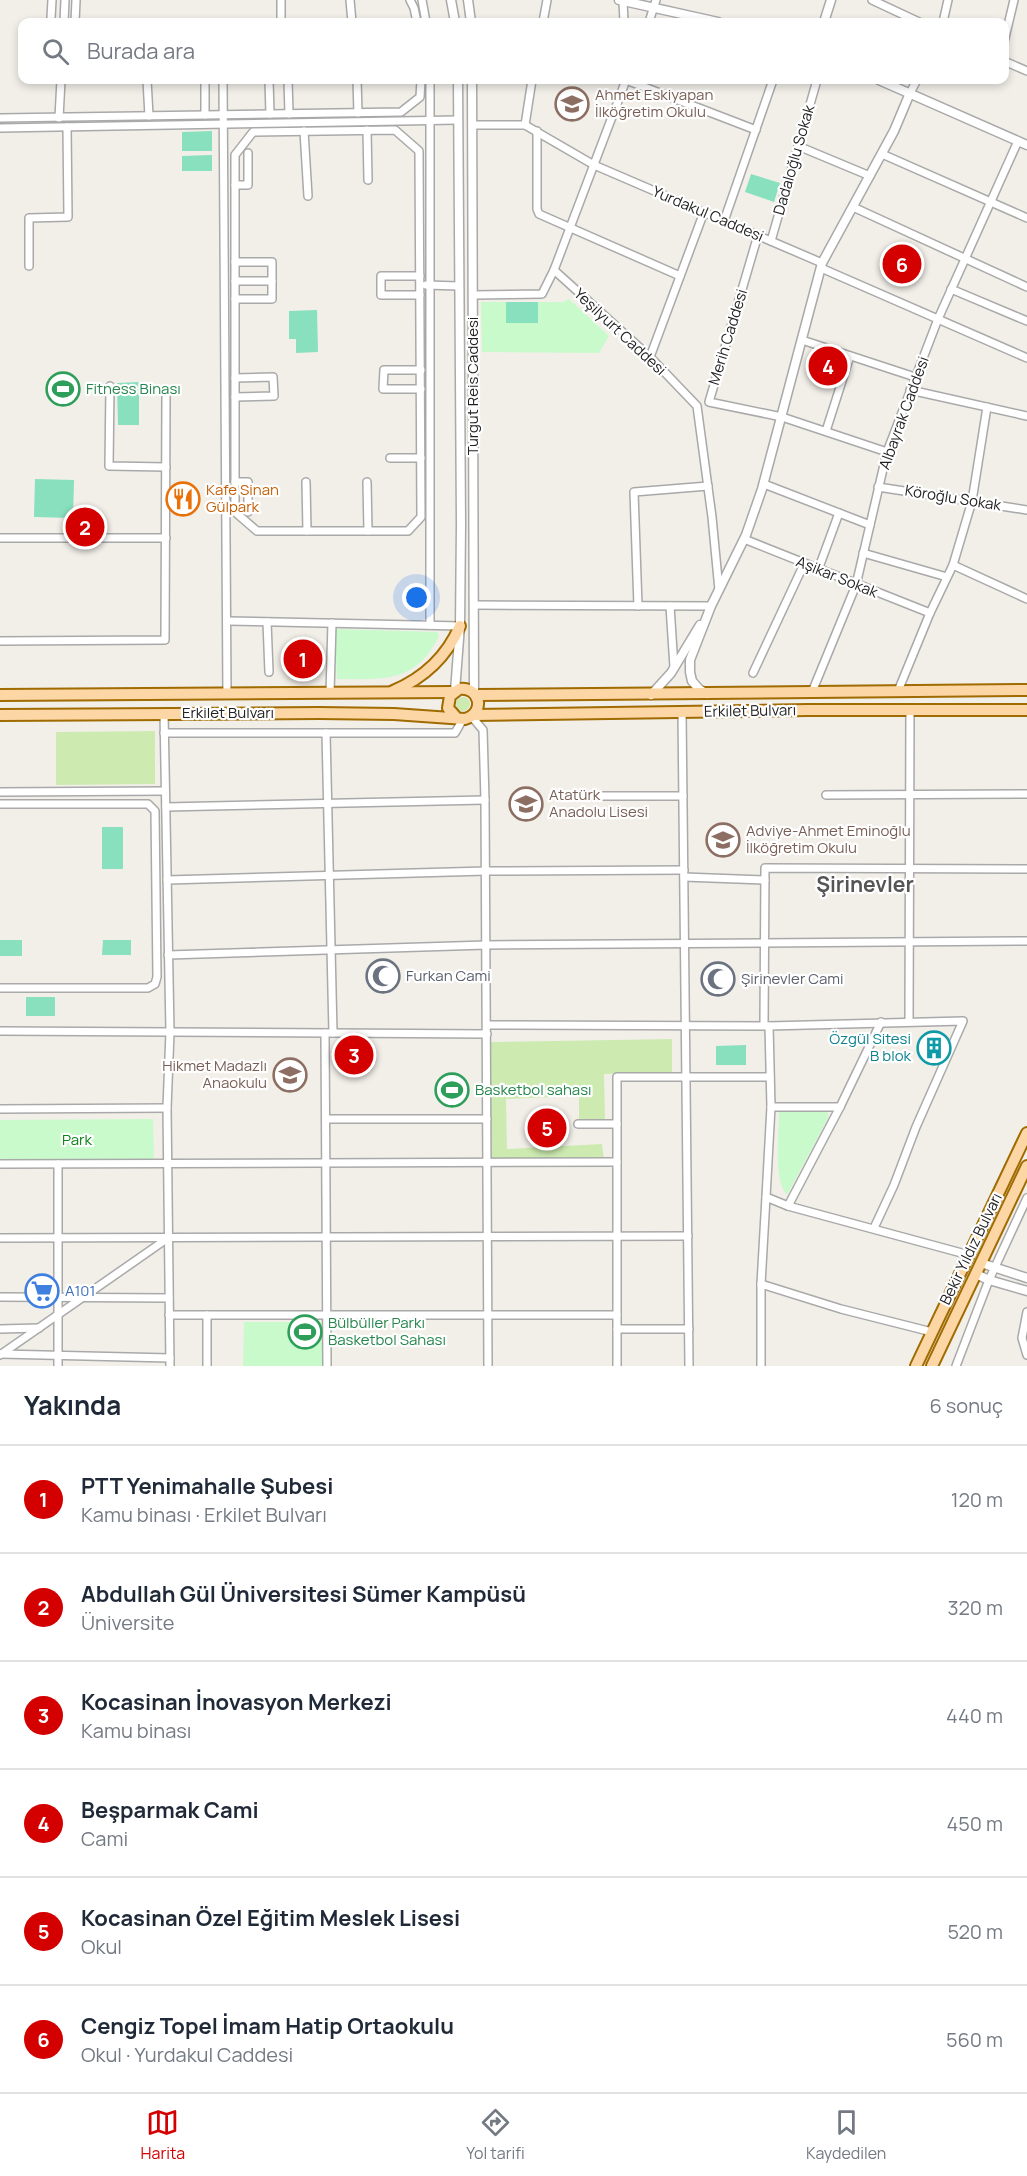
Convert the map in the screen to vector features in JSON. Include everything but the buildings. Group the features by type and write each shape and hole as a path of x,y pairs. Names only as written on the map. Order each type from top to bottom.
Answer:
{"main road":[{"path":"385,693 406,685 433,666 451,644 460,626"},
{"path":"466,688 475,694 479,704 466,717 450,712 449,699 454,692 466,688"},
{"name":"Erkilet Bulvarı","path":"475,694 651,695 1027,690"},
{"name":"Erkilet Bulvarı","path":"0,695 454,692"},
{"name":"Erkilet Bulvarı","path":"0,715 164,712 466,717 682,712 1027,710"},
{"name":"Bekir Yıldız Bulvarı","path":"916,1366 1027,1133"},
{"name":"Bekir Yıldız Bulvarı","path":"932,1366 1027,1167"}],"street":[{"path":"51,18 52,0"},
{"path":"64,18 65,0"},
{"path":"75,18 76,0"},
{"path":"281,0 281,18"},
{"path":"350,0 352,18"},
{"path":"410,0 416,18"},
{"path":"422,0 425,18"},
{"path":"451,0 454,18"},
{"path":"468,0 470,18"},
{"path":"544,18 547,0"},
{"path":"623,18 621,0 656,4 704,18"},
{"path":"825,18 831,0"},
{"path":"872,0 910,18"},
{"path":"944,18 948,0"},
{"path":"1009,23 1014,0"},
{"path":"651,18 656,4"},
{"path":"1009,63 1027,71"},
{"path":"59,118 62,84"},
{"path":"147,84 149,116"},
{"path":"205,115 206,84"},
{"path":"223,84 227,694"},
{"path":"269,84 270,114"},
{"path":"288,84 289,114"},
{"path":"357,84 358,113"},
{"path":"0,118 401,112 420,96 421,84"},
{"path":"430,84 430,625"},
{"name":"Turgut Reis Caddesi","path":"454,692 460,626 458,84"},
{"name":"Turgut Reis Caddesi","path":"472,84 475,694"},
{"path":"472,125 525,125 531,84"},
{"path":"473,295 542,294 554,270 624,84"},
{"path":"636,84 756,130"},
{"path":"724,221 772,84"},
{"name":"Dadaloğlu Sokak","path":"771,241 816,84"},
{"path":"889,84 1027,145"},
{"path":"651,695 666,680 711,606 744,539 764,484 821,266 882,154 915,84"},
{"path":"0,128 458,120"},
{"name":"Yurdakul Caddesi","path":"525,125 594,165 771,241 821,266 1027,358"},
{"path":"29,266 29,218 68,218 68,127"},
{"path":"367,130 368,180"},
{"path":"367,130 395,130 420,151 421,517 408,531 257,531 235,512 235,155 253,132 367,130"},
{"path":"304,131 308,196"},
{"path":"537,132 537,209 542,216 680,276"},
{"name":"Albayrak Caddesi","path":"812,692 856,585 887,452 910,390 951,289 1018,141"},
{"path":"798,146 870,176"},
{"path":"235,185 248,185 248,153"},
{"path":"882,154 1027,218"},
{"path":"853,207 1027,287"},
{"path":"650,357 704,212"},
{"name":"Merih Caddesi","path":"758,236 709,402 782,417 887,452"},
{"path":"235,262 272,262 272,298 235,299"},
{"name":"Yeşilyurt Caddesi","path":"554,270 650,357 697,406"},
{"path":"420,295 381,295 381,276 420,280 430,285 459,286"},
{"path":"235,281 272,280"},
{"path":"951,289 1027,321"},
{"path":"802,340 915,377"},
{"path":"826,431 850,356"},
{"path":"421,370 384,370 383,389 421,389"},
{"path":"235,378 273,377 274,396 235,397"},
{"path":"110,386 109,466 165,466"},
{"path":"910,390 1027,416"},
{"path":"0,641 165,640 166,397"},
{"path":"709,402 697,406 719,592"},
{"path":"898,691 930,613 953,565 972,501 987,407"},
{"path":"390,458 421,458"},
{"path":"235,482 248,482 248,512"},
{"path":"306,482 306,531"},
{"path":"366,482 368,531"},
{"path":"764,484 870,525"},
{"path":"638,606 634,492 708,486"},
{"name":"Köroğlu Sokak","path":"878,487 1027,510"},
{"path":"818,570 839,513"},
{"path":"0,538 166,538"},
{"name":"Aşikar Sokak","path":"744,539 930,613"},
{"path":"863,554 948,577"},
{"path":"753,673 804,564"},
{"path":"953,565 1027,599"},
{"path":"475,605 711,606"},
{"path":"670,606 674,667"},
{"path":"708,694 699,689 693,681 690,664 711,606"},
{"path":"226,621 460,626"},
{"path":"267,622 269,672"},
{"path":"330,693 332,623"},
{"path":"909,1022 910,710"},
{"path":"164,712 170,1032 167,1108 170,1366"},
{"path":"682,712 689,1366"},
{"path":"164,733 455,733 466,717 483,730 486,871 488,1366"},
{"path":"326,733 331,950 326,1119 327,1366"},
{"path":"0,792 165,791"},
{"path":"826,795 1027,794"},
{"path":"592,796 683,796"},
{"path":"165,807 485,800"},
{"path":"0,804 148,804 152,806 155,811 157,965 157,979 148,988 0,988"},
{"path":"761,1366 761,1284 771,1107 767,1026 765,868 1027,869"},
{"path":"167,880 486,871 684,874 765,880"},
{"path":"168,956 486,945 1027,941"},
{"path":"487,1025 767,1026 963,1021 874,1228"},
{"path":"788,1206 881,1022"},
{"path":"0,1031 487,1034"},
{"path":"617,1366 617,1077 770,1077"},
{"path":"771,1107 840,1107"},
{"path":"0,1109 167,1108"},
{"path":"326,1119 487,1119"},
{"path":"579,1124 617,1124"},
{"path":"0,1164 617,1162"},
{"path":"58,1164 58,1366"},
{"path":"766,1197 788,1206 969,1255"},
{"path":"956,1366 989,1280 1027,1198"},
{"path":"0,1238 688,1236"},
{"path":"1,1355 168,1238"},
{"path":"978,1268 995,1268 1027,1278"},
{"path":"978,1268 989,1280 1027,1291"},
{"path":"761,1284 932,1332"},
{"path":"0,1298 169,1298"},
{"path":"1027,1312 1022,1338 1027,1355"},
{"path":"169,1315 617,1315"},
{"path":"207,1315 207,1366"},
{"path":"0,1329 39,1328"},
{"path":"617,1329 689,1329"},
{"path":"1,1355 170,1358"}],"green space":[{"path":"212,131 212,151 182,151 182,132"},
{"path":"212,155 212,171 182,171 182,156"},
{"path":"751,174 780,183 774,202 745,192"},
{"path":"569,299 609,336 599,353 482,352 481,302 563,302"},
{"path":"506,302 538,302 538,323 506,323"},
{"path":"317,310 318,352 296,353 296,339 289,339 289,311"},
{"path":"139,382 139,425 118,425 117,383"},
{"path":"35,479 74,480 73,518 34,517"},
{"path":"335,629 437,632 439,636 430,652 408,671 383,678 337,679"},
{"path":"463,697 468,699 470,704 468,709 463,711 458,709 456,704 458,699"},
{"path":"155,731 155,784 56,785 56,732"},
{"path":"102,827 123,827 123,869 102,869"},
{"path":"0,940 22,940 22,956 0,956"},
{"path":"103,940 131,940 131,955 102,955"},
{"path":"26,997 55,997 55,1016 26,1016"},
{"path":"672,1039 672,1073 604,1074 605,1120 579,1121 579,1087 552,1087 552,1097 506,1099 507,1149 602,1144 604,1159 489,1161 488,1042"},
{"path":"746,1045 746,1065 716,1065 716,1046"},
{"name":"Basketbol sahası","path":"441,1084 464,1084 463,1096 441,1096"},
{"path":"828,1110 828,1118 787,1195 778,1167 779,1111"},
{"name":"Park","path":"153,1119 154,1160 0,1159 0,1120"},
{"path":"244,1322 322,1322 322,1366 243,1366"},
{"name":"Bülbüller Parkı Basketbol Sahası","path":"293,1325 318,1325 318,1338 293,1339"}],"place":[{"name":"Ahmet Eskiyapan İlköğretim Okulu","path":"572,104"},
{"name":"Cengiz Topel İmam Hatip Ortaokulu","path":"902,264"},
{"name":"Beşparmak Cami","path":"828,366"},
{"name":"Fitness Binası","path":"63,389"},
{"name":"Kafe Sinan Gülpark","path":"183,499"},
{"name":"Abdullah Gül Üniversitesi Sümer Kampüsü","path":"85,527"},
{"name":"PTT Yenimahalle Şubesi","path":"303,659"},
{"name":"Atatürk Anadolu Lisesi","path":"526,804"},
{"name":"Adviye-Ahmet Eminoğlu İlköğretim Okulu","path":"723,840"},
{"name":"Furkan Cami","path":"383,976"},
{"name":"Şirinevler Cami","path":"718,979"},
{"name":"Özgül Sitesi B blok","path":"934,1048"},
{"name":"Kocasinan İnovasyon Merkezi","path":"354,1055"},
{"name":"Hikmet Madazlı Anaokulu","path":"290,1075"},
{"name":"Basketbol sahası","path":"452,1090"},
{"name":"Kocasinan Özel Eğitim Meslek Lisesi","path":"547,1128"},
{"name":"A101","path":"42,1291"},
{"name":"Bülbüller Parkı Basketbol Sahası","path":"305,1332"}],"district":[{"name":"Şirinevler","path":"865,885"}]}
